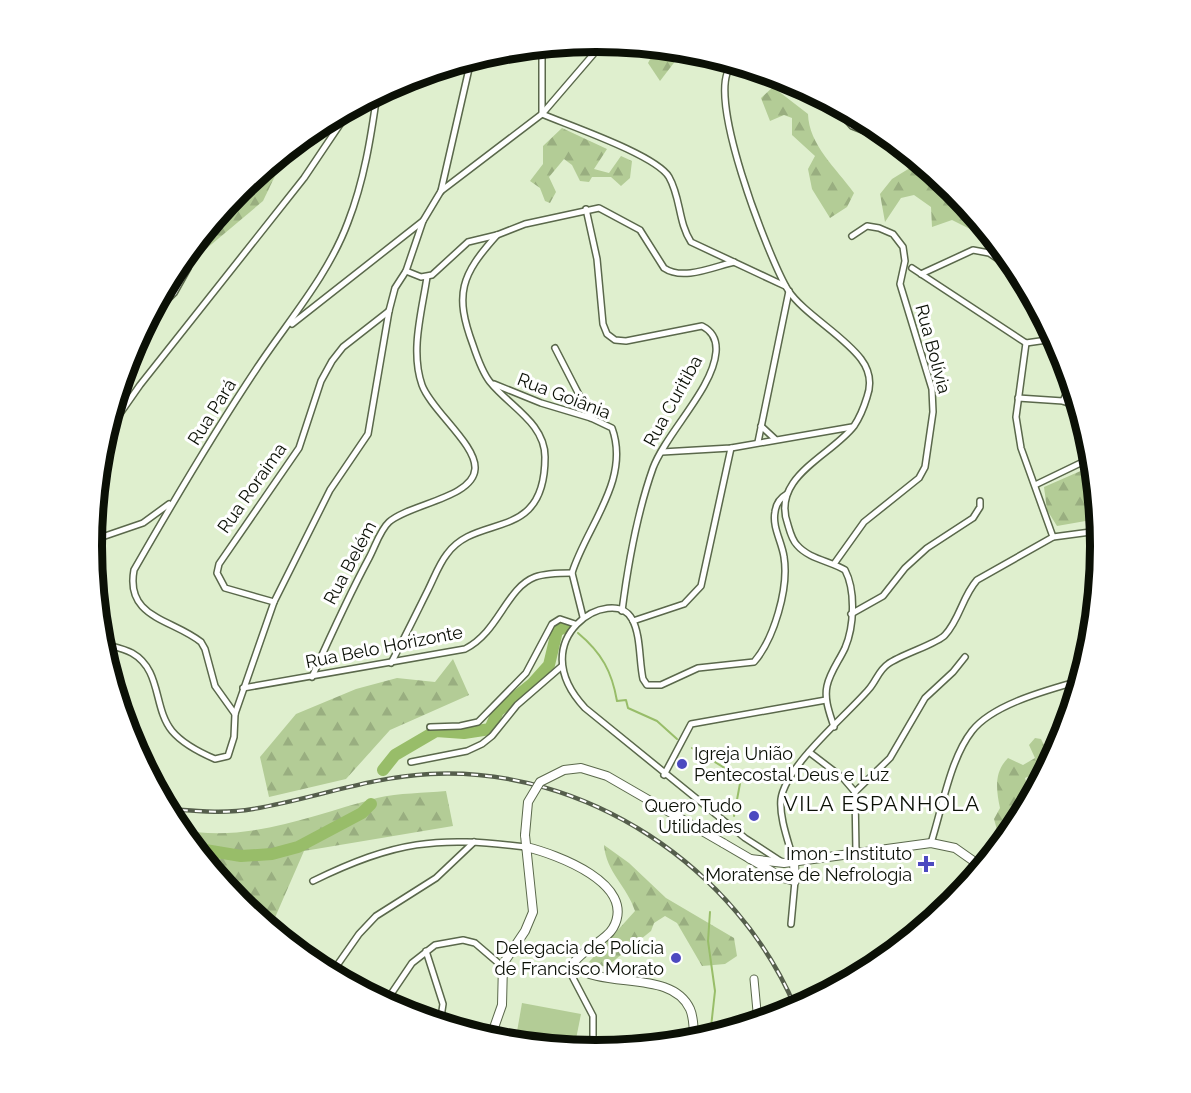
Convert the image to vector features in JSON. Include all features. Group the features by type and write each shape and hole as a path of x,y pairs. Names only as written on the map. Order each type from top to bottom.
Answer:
{"main road":[{"path":"493,1030 502,1005 505,958 525,930 533,912 525,835 528,802 540,782 564,770 580,768 607,776 750,860 795,881 794,862"},
{"path":"750,860 784,863 931,843 955,848 975,862"},
{"path":"526,847 550,854 581,869 608,887 616,901 618,915 609,933 583,950 572,965 588,975 657,985 674,990 691,1010 693,1031"}],"street":[{"path":"441,191 543,114 595,52"},
{"path":"542,56 543,114"},
{"path":"112,647 131,652 143,661 152,674 171,730 208,756 215,759 228,756 234,737 235,714 273,602 330,490 368,434 395,288 406,271 423,221 441,191 469,69"},
{"path":"729,71 724,79 723,103 750,205 788,289 758,442"},
{"name":"Rua Pará","path":"235,714 215,686 201,642 147,612 133,595 131,583 134,570 173,501 258,366 288,327 349,221 369,150 376,104"},
{"path":"543,114 651,160 668,175 676,193 684,231 691,242 788,289 855,351 870,374 870,391 854,426 794,481 787,494 778,503 774,519 784,557 780,609 765,646 754,662 709,666 661,685 647,684 643,679 633,621 622,611 597,611 583,617 566,637 562,666 565,681 579,702 664,775 745,838 784,863"},
{"path":"121,411 304,178 340,124"},
{"path":"406,271 427,277 439,271 468,242 497,235 525,224 599,208 640,230 664,268 669,271 688,273 734,262"},
{"name":"Rua Curitiba","path":"586,209 597,259 600,306 607,334 615,340 626,341 702,326 709,329 715,338 714,364 653,468 641,510 622,611"},
{"path":"288,327 423,221"},
{"name":"Rua Bolívia","path":"834,564 864,522 913,485 925,467 933,412 932,389 900,284 904,254 900,241 893,234 867,226 852,236"},
{"path":"391,663 446,554 462,540 503,526 518,517 530,507 540,491 545,455 542,442 521,412 489,382 462,315 461,296 468,274 482,251 497,235"},
{"path":"921,274 973,250 989,253 995,257"},
{"path":"168,299 188,268"},
{"path":"912,268 1026,343 1045,340"},
{"name":"Rua Belém","path":"312,677 345,604 388,522 402,512 456,492 473,478 476,467 472,455 428,399 421,384 416,348 427,277"},
{"name":"Rua Roraima","path":"273,602 225,588 217,573 219,564 298,448 321,381 332,361 343,347 389,311"},
{"path":"1026,343 1016,417 1021,448 1053,537"},
{"path":"555,348 591,418"},
{"name":"Rua Goiânia","path":"489,382 541,403 591,418 612,428 615,437 612,482 572,573"},
{"path":"1063,401 1065,396"},
{"path":"1018,398 1068,403"},
{"path":"761,426 775,439"},
{"path":"662,452 731,448 854,426"},
{"path":"633,621 684,604 701,586 731,448"},
{"path":"1035,485 1082,462"},
{"path":"787,494 785,517 796,544 814,557 845,570 849,577 851,614 848,639 831,675 826,700 834,727"},
{"path":"101,538 143,523 173,501"},
{"path":"851,614 883,596 905,568 922,553 973,518 980,507 980,501"},
{"path":"794,862 781,800 784,790 809,752 870,688 885,666 904,654 944,638 956,621 967,591 977,580 1053,537 1089,532"},
{"path":"572,573 583,617"},
{"name":"Rua Belo Horizonte","path":"243,688 465,649 477,643 496,622 517,590 527,580 537,576 572,573"},
{"path":"430,727 460,726 478,722 526,673 555,621 565,620 575,624"},
{"path":"855,792 890,758 925,698 953,672 965,657"},
{"path":"411,762 467,751 482,744 492,736 518,705 562,666"},
{"path":"931,843 957,759 972,731 983,719 1008,706 1070,684"},
{"path":"664,775 690,724 826,700"},
{"path":"809,752 843,778 855,792 856,852"},
{"path":"313,880 383,851 438,841 526,847"},
{"path":"336,967 359,934 376,916 436,878 474,842"},
{"path":"791,924 795,881"},
{"path":"390,996 412,963 426,951 447,942 469,941 486,950 503,967"},
{"path":"426,951 443,1004 441,1015"},
{"path":"572,965 572,976 593,1016 593,1040"},
{"path":"754,979 757,1013"}],"green space":[{"path":"652,56 676,60 660,81 648,63"},
{"path":"773,87 808,114 818,146 854,193 847,207 830,218 812,189 808,169 815,156 792,135 792,118 784,115 770,121 761,98"},
{"path":"562,128 607,149 594,169 609,173 621,156 632,161 630,178 621,186 611,177 592,177 589,182 580,181 572,165 564,159 549,177 556,192 550,203 545,201 540,188 530,181 543,164 543,146"},
{"path":"911,167 945,197 976,232 952,220 932,227 931,207 914,195 901,198 885,222 880,194 892,179"},
{"path":"279,168 263,201 200,254 224,221 246,197"},
{"path":"1083,470 1088,521 1057,526 1047,510 1044,487"},
{"path":"453,659 469,695 390,730 346,779 269,797 260,757 296,714 356,689 397,678 435,682"},
{"path":"1035,738 1041,739 1046,749 1034,774 1025,778 1027,786 998,832 994,819 1000,808 997,788 1000,769 1008,758 1023,765 1035,758 1029,745"},
{"path":"446,791 453,826 304,851 274,921 224,872 193,831 229,833 254,830 377,798"},
{"path":"604,845 629,863 666,898 734,938 737,956 725,964 702,966 677,923 665,916 654,923 651,931 606,967 589,962 635,911 609,863"},
{"path":"522,1003 581,1014 576,1039 517,1034"}],"waterway":[{"path":"383,770 395,755 436,731 464,733 490,729 498,711 532,684 549,665 557,631 567,626"},
{"path":"578,633 594,648 605,664 617,701 626,700 628,708 657,721 677,739"},
{"path":"692,748 741,778 734,816"},
{"path":"207,850 241,856 272,854 298,847 362,813 371,804"},
{"path":"710,912 708,941 715,991 711,1027"}],"railway":[{"path":"178,810 242,811 385,779 430,774 488,776 544,787 598,807 649,835 695,870 736,911 770,958 791,1000"}],"place":[{"name":"Igreja União Pentecostal Deus e Luz","path":"682,764"},
{"name":"Quero Tudo Utilidades","path":"754,816"},
{"name":"Imon - Instituto Moratense de Nefrologia","path":"926,864"},
{"name":"Delegacia de Polícia de Francisco Morato","path":"676,958"}],"district":[{"name":"VILA ESPANHOLA","path":"882,804"}]}
